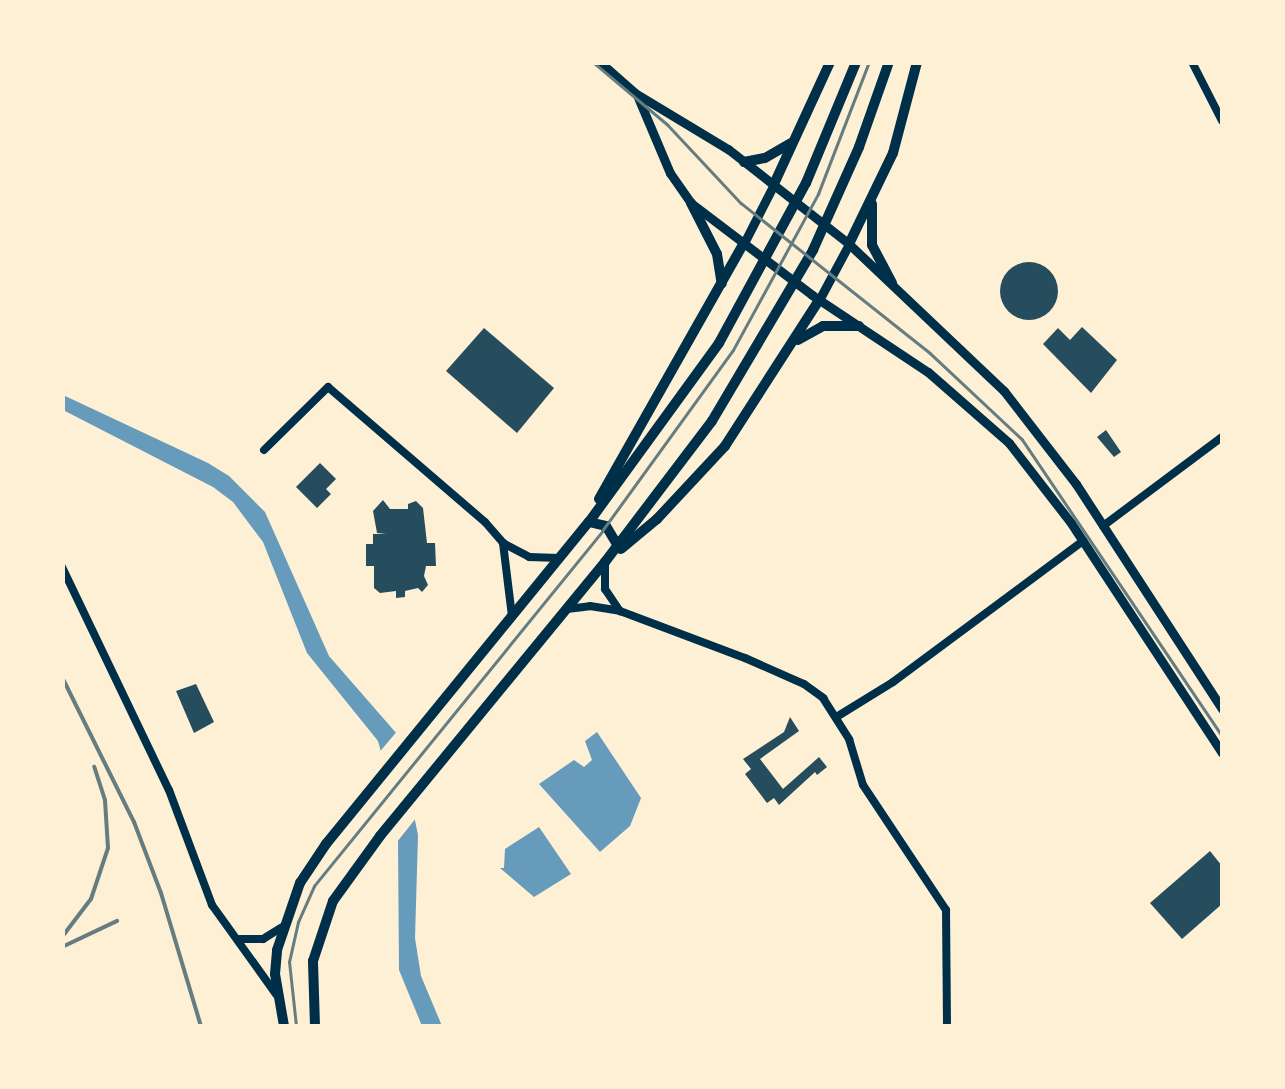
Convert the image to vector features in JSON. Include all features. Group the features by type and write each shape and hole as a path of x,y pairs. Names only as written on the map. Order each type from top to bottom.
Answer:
{"main road":[{"path":"777,187 830,62"},
{"path":"284,1026 275,974 282,927 312,863 585,527 675,408 748,294 806,182 856,62"},
{"path":"315,1026 313,961 324,920 380,836 618,546 712,421 786,300 859,148 889,62"},
{"path":"845,241 873,198 894,154 918,62"},
{"path":"744,162 765,158 795,140"},
{"path":"873,198 872,245 892,283"},
{"path":"692,203 717,254 722,284"},
{"path":"585,527 746,245"},
{"path":"605,562 700,476 793,344 815,298"},
{"path":"793,344 823,326 859,326"},
{"path":"585,527 606,526 618,546"}],"street":[{"path":"600,62 636,93 744,162 845,241 1004,391 1044,437 1222,710"},
{"path":"1192,62 1222,121"},
{"path":"636,93 670,173 692,203 815,298 976,411 1034,472 1222,753"},
{"path":"746,245 777,187"},
{"path":"815,298 845,241"},
{"path":"264,450 328,387 485,522 503,543 528,558 560,558"},
{"path":"1104,526 1222,437"},
{"path":"838,716 894,682 1083,542"},
{"path":"503,543 512,616"},
{"path":"605,562 606,588 620,611"},
{"path":"62,567 168,790 212,904 240,938 278,998"},
{"path":"567,609 590,606 620,611 804,684 838,716 864,785 946,910 947,1026"},
{"path":"240,938 263,939 282,927"}],"water":[{"path":"63,395 208,463 229,476 265,512 329,656 397,734 418,835 415,938 421,976 442,1026 422,1026 399,970 398,841 392,791 378,741 307,653 263,542 233,502 213,487 63,410"},
{"path":"597,732 641,798 630,826 600,852 539,784 574,760 584,767 592,760 585,741"},
{"path":"539,827 571,874 534,897 500,868 504,868 505,849"}],"pier":[{"path":"399,729 420,813 393,847 387,792 377,755"}],"building":[{"path":"1029,262 1050,270 1058,291 1050,312 1029,320 1008,312 1000,291 1008,270"},
{"path":"1082,327 1117,360 1091,393 1043,344 1058,328 1070,340"},
{"path":"484,328 554,388 517,433 446,371"},
{"path":"1106,430 1121,452 1114,457 1097,437"},
{"path":"320,463 336,479 326,489 331,494 317,508 296,487"},
{"path":"383,500 390,509 408,509 408,504 416,501 423,508 427,543 435,543 436,566 426,566 424,576 428,585 422,592 418,588 405,591 405,597 396,598 396,591 380,593 374,588 374,566 366,566 366,544 373,544 373,534 386,534 377,533 373,511"},
{"path":"196,684 214,722 194,733 176,691"},
{"path":"790,717 799,731 760,759 783,789 819,757 827,767 817,775 815,772 779,805 774,798 767,803 745,774 751,769 743,759 784,732"},
{"path":"1210,851 1222,866 1222,904 1182,939 1150,903"}],"tram line":[{"path":"593,62 668,125 741,203 930,353 1022,439 1222,736"},
{"path":"296,1026 289,962 298,922 314,886 602,531 733,350 818,194 869,62"}],"railway":[{"path":"62,677 134,822 161,893 201,1026"},
{"path":"62,937 91,899 108,848 105,800 94,767"},
{"path":"62,947 117,921"}]}
